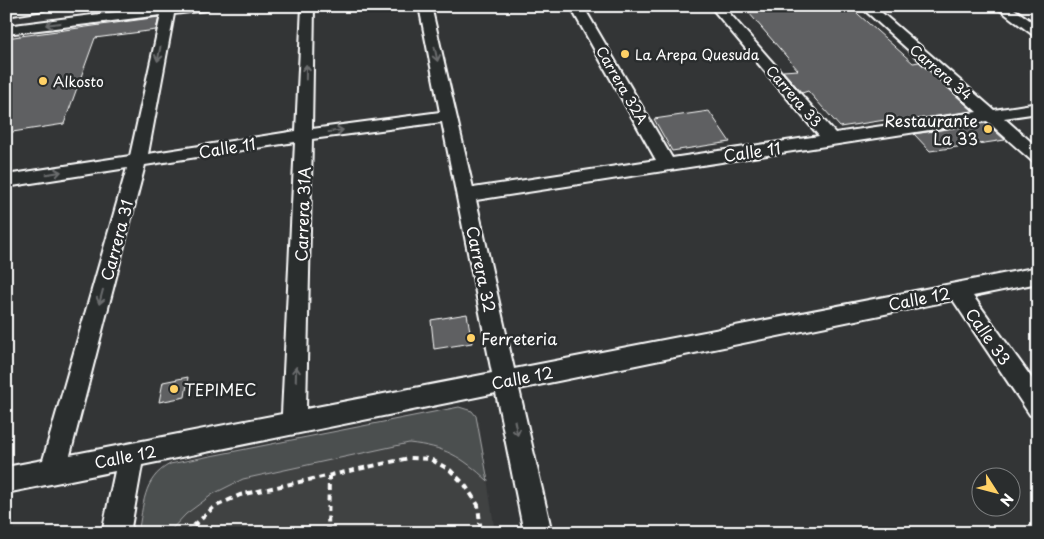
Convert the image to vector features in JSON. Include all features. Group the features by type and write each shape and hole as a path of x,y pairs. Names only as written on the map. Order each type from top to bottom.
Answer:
{"street":[{"path":"15,9 44,6"},
{"path":"6,30 169,8 206,6"},
{"name":"Carrera 31A","path":"294,423 308,6"},
{"name":"Carrera 32","path":"425,6 538,533"},
{"name":"Carrera 32A","path":"576,6 667,164"},
{"name":"Carrera 33","path":"716,6 832,140"},
{"name":"Carrera 34","path":"866,6 1038,157"},
{"path":"1001,6 1038,32"},
{"name":"Carrera 31","path":"53,471 138,160 169,8"},
{"name":"Calle 11","path":"466,194 1038,108"},
{"name":"Calle 11","path":"6,181 305,135 449,116"},
{"name":"Calle 12","path":"6,480 1038,275"},
{"name":"Calle 33","path":"957,290 1038,407"},
{"path":"116,533 131,455"}],"path":[{"path":"186,533 214,507 240,495 409,458 430,459 450,470 465,485 478,505 482,533"},
{"path":"328,533 329,476"}],"shaded area":[{"path":"459,407 472,411 479,423 495,533 138,533 147,487 156,473 170,464"},
{"path":"459,407 472,411 476,416 488,481 452,454 433,447 409,443 243,479 213,494 186,514 168,533 138,533 143,503 149,485 161,470 170,464"}],"building":[{"path":"91,6 146,6 88,14"},
{"path":"743,6 849,6 913,63 919,62 973,111 901,121 898,118 840,127 808,91 802,93 783,71 798,70"},
{"name":"Alkosto","path":"159,17 156,30 95,38 64,124 6,133 6,38"},
{"path":"709,111 730,142 672,151 654,119"},
{"path":"986,123 1005,140 930,151 914,134"},
{"path":"467,314 472,343 434,349 431,320"},
{"name":"TEPIMEC","path":"188,377 185,397 159,402 163,382"}],"place":[{"name":"La Arepa Quesuda","path":"625,54"},
{"name":"Alkosto","path":"43,81"},
{"name":"Restaurante La 33","path":"988,129"},
{"name":"Ferreteria","path":"471,338"},
{"name":"TEPIMEC","path":"174,389"}]}
